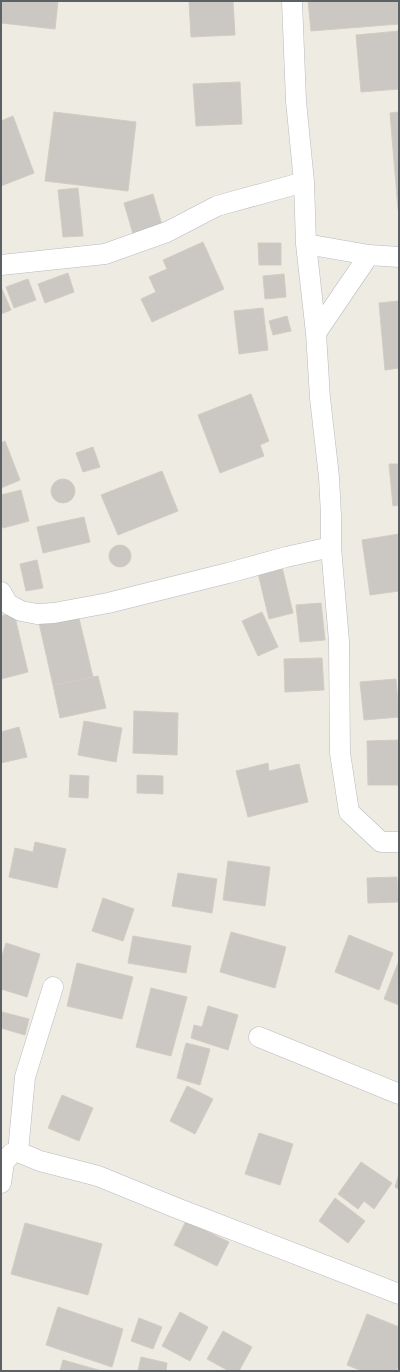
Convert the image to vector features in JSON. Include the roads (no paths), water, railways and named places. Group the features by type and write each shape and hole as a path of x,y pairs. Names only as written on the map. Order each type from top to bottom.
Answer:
{"street":[{"path":"292,1 296,100 304,182 306,244 316,333 320,398 329,477 331,547 339,641 340,753 349,812 381,842 399,842"},
{"path":"1,265 105,254 167,232 217,206 304,182"},
{"path":"306,244 370,255 399,257"},
{"path":"316,333 370,255"},
{"path":"1,592 8,604 21,611 37,614 54,613 108,603 286,557 331,547"},
{"path":"18,1152 25,1078 53,987"},
{"path":"259,1037 399,1094"},
{"path":"1,1183 4,1162 12,1153 18,1152 40,1161 98,1176 399,1294"}]}
